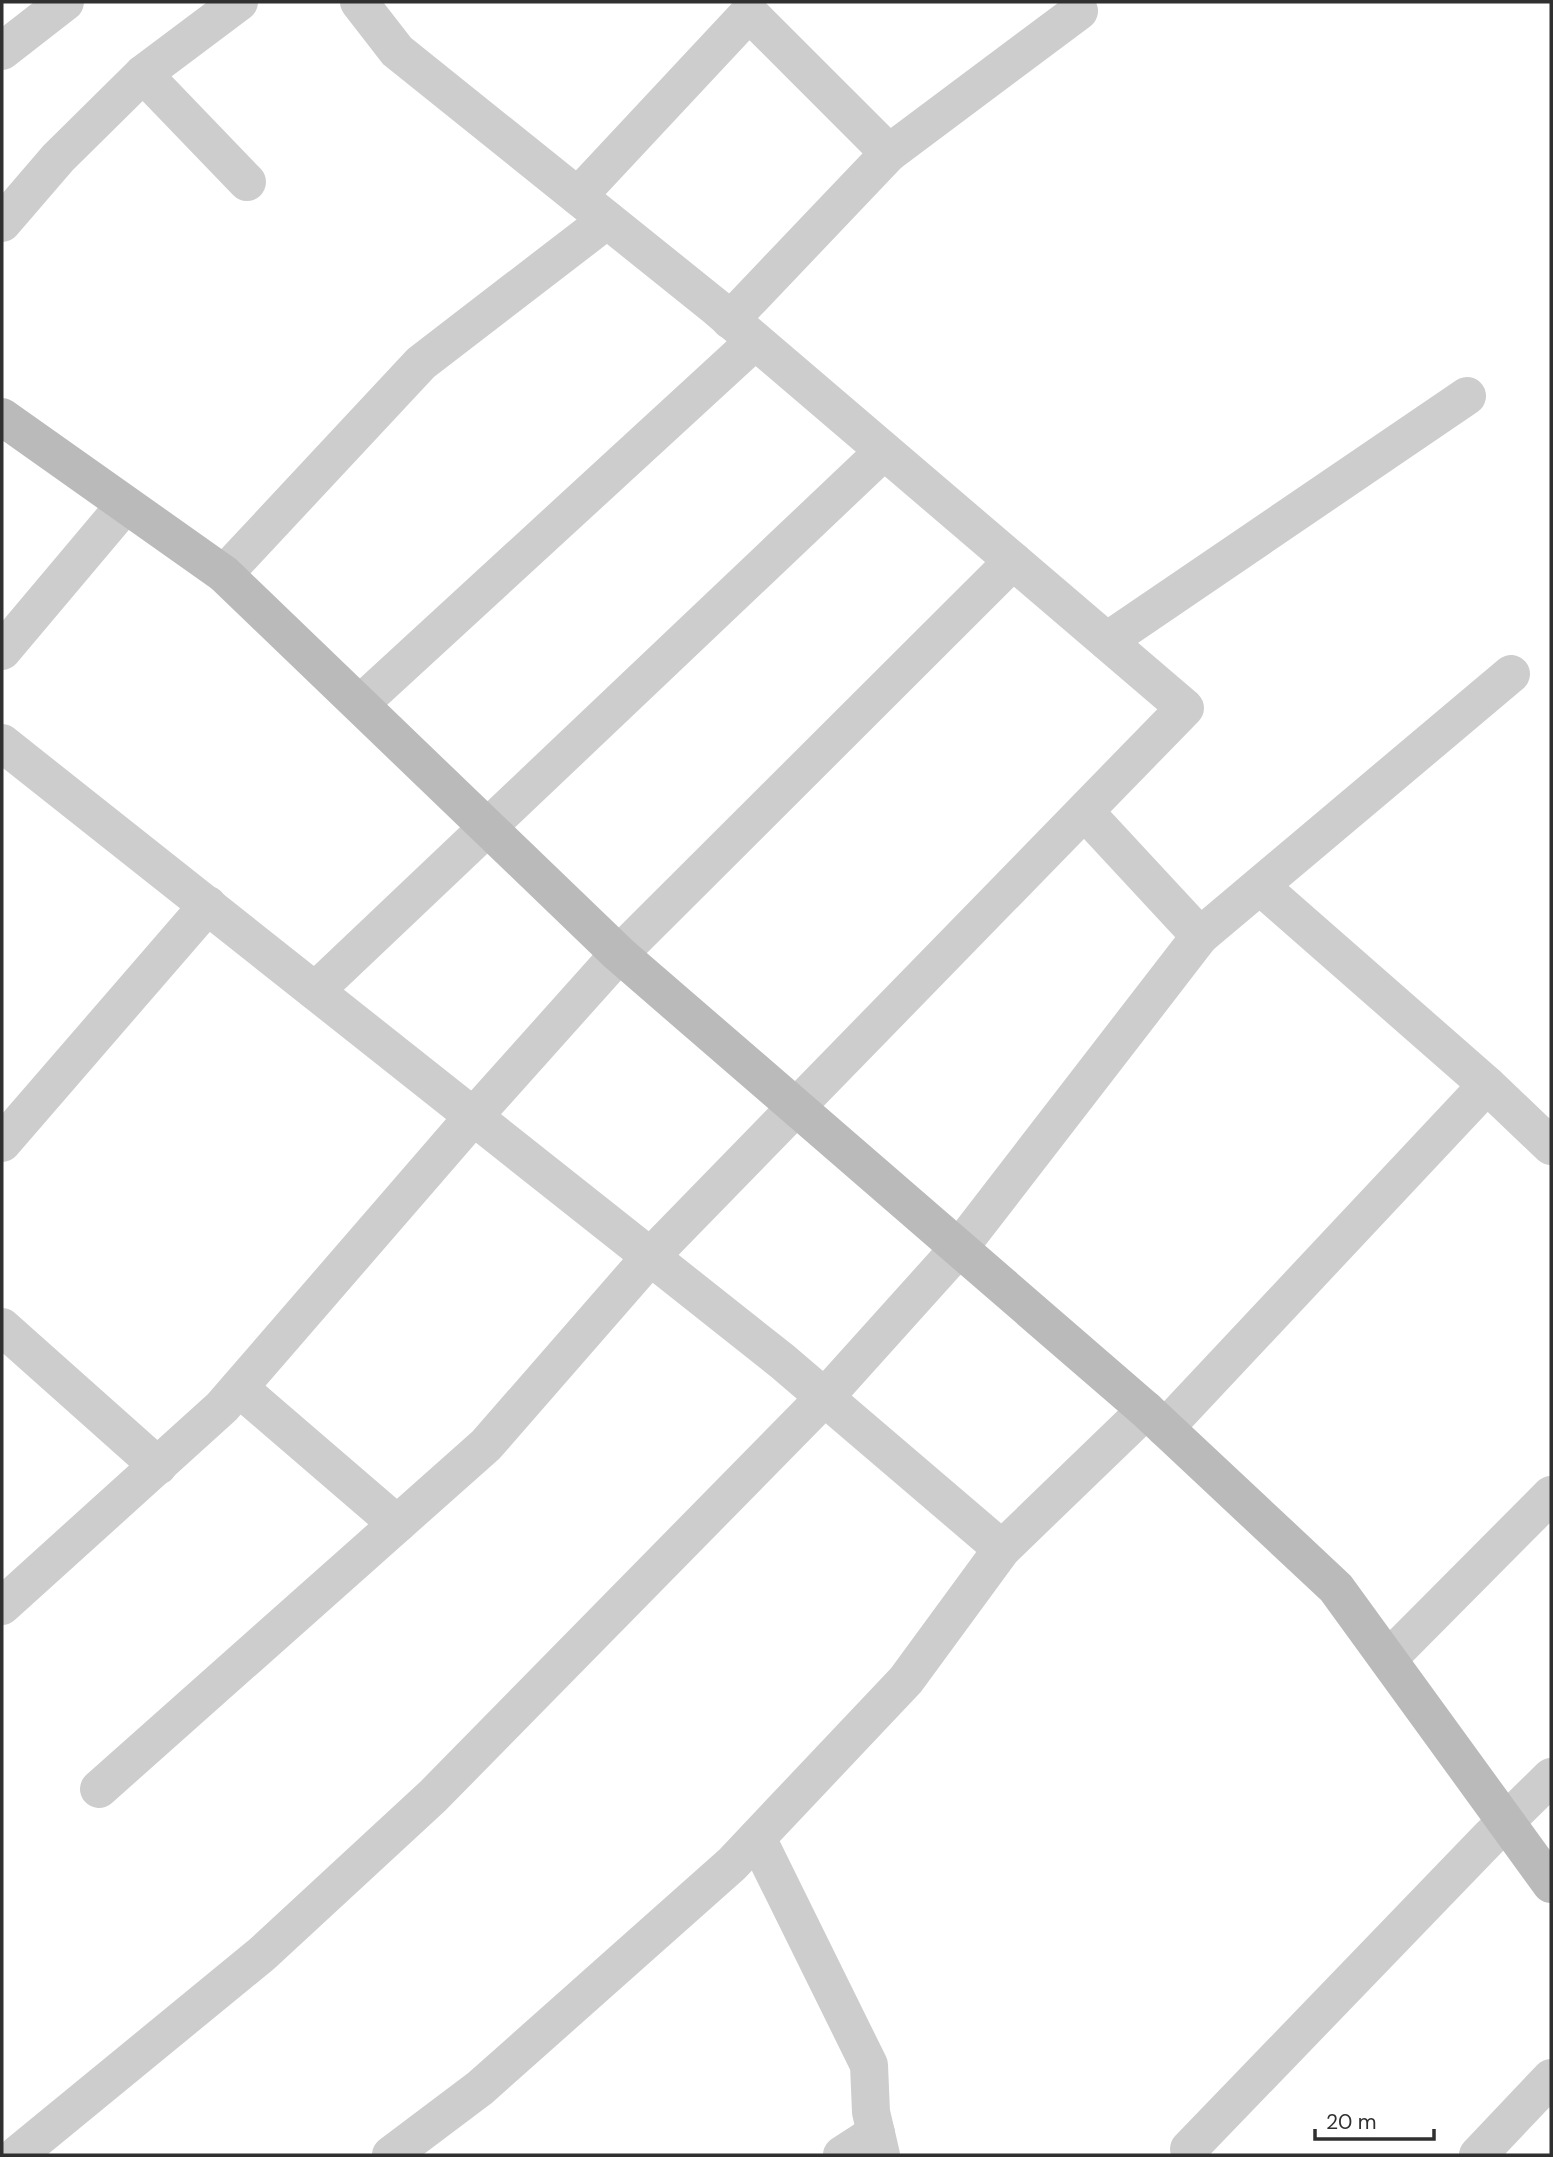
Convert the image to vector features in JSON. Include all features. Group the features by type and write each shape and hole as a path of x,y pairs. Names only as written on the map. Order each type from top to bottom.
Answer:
{"main road":[{"path":"2,417 224,574 619,954 1156,1419 1336,1588 1551,1884"}],"street":[{"path":"2,51 65,2"},
{"path":"2,223 58,158 143,74 239,2"},
{"path":"99,1789 486,1445 650,1257 1185,708 743,330 397,51 359,2"},
{"path":"578,196 752,8 889,153"},
{"path":"360,705 743,330 889,153 1079,11"},
{"path":"143,74 247,182"},
{"path":"224,574 421,363 607,220"},
{"path":"1107,640 1466,396"},
{"path":"315,991 884,451"},
{"path":"2,651 125,505"},
{"path":"2,1606 158,1466 239,1388 473,1117 619,954 1013,561"},
{"path":"17,2155 262,1954 433,1796 825,1397 960,1247 1200,936 1511,674"},
{"path":"2,743 825,1397 1002,1549"},
{"path":"1085,812 1200,936"},
{"path":"1260,886 1487,1085 1551,1146"},
{"path":"2,1143 208,905"},
{"path":"391,2155 480,2088 733,1864 906,1680 1002,1549 1156,1419 1487,1085"},
{"path":"2,1327 158,1466"},
{"path":"239,1388 397,1524"},
{"path":"1388,1659 1551,1495"},
{"path":"1189,2153 1551,1777"},
{"path":"757,1838 869,2065 871,2112 879,2144 842,2155"},
{"path":"1478,2155 1551,2078"}]}
